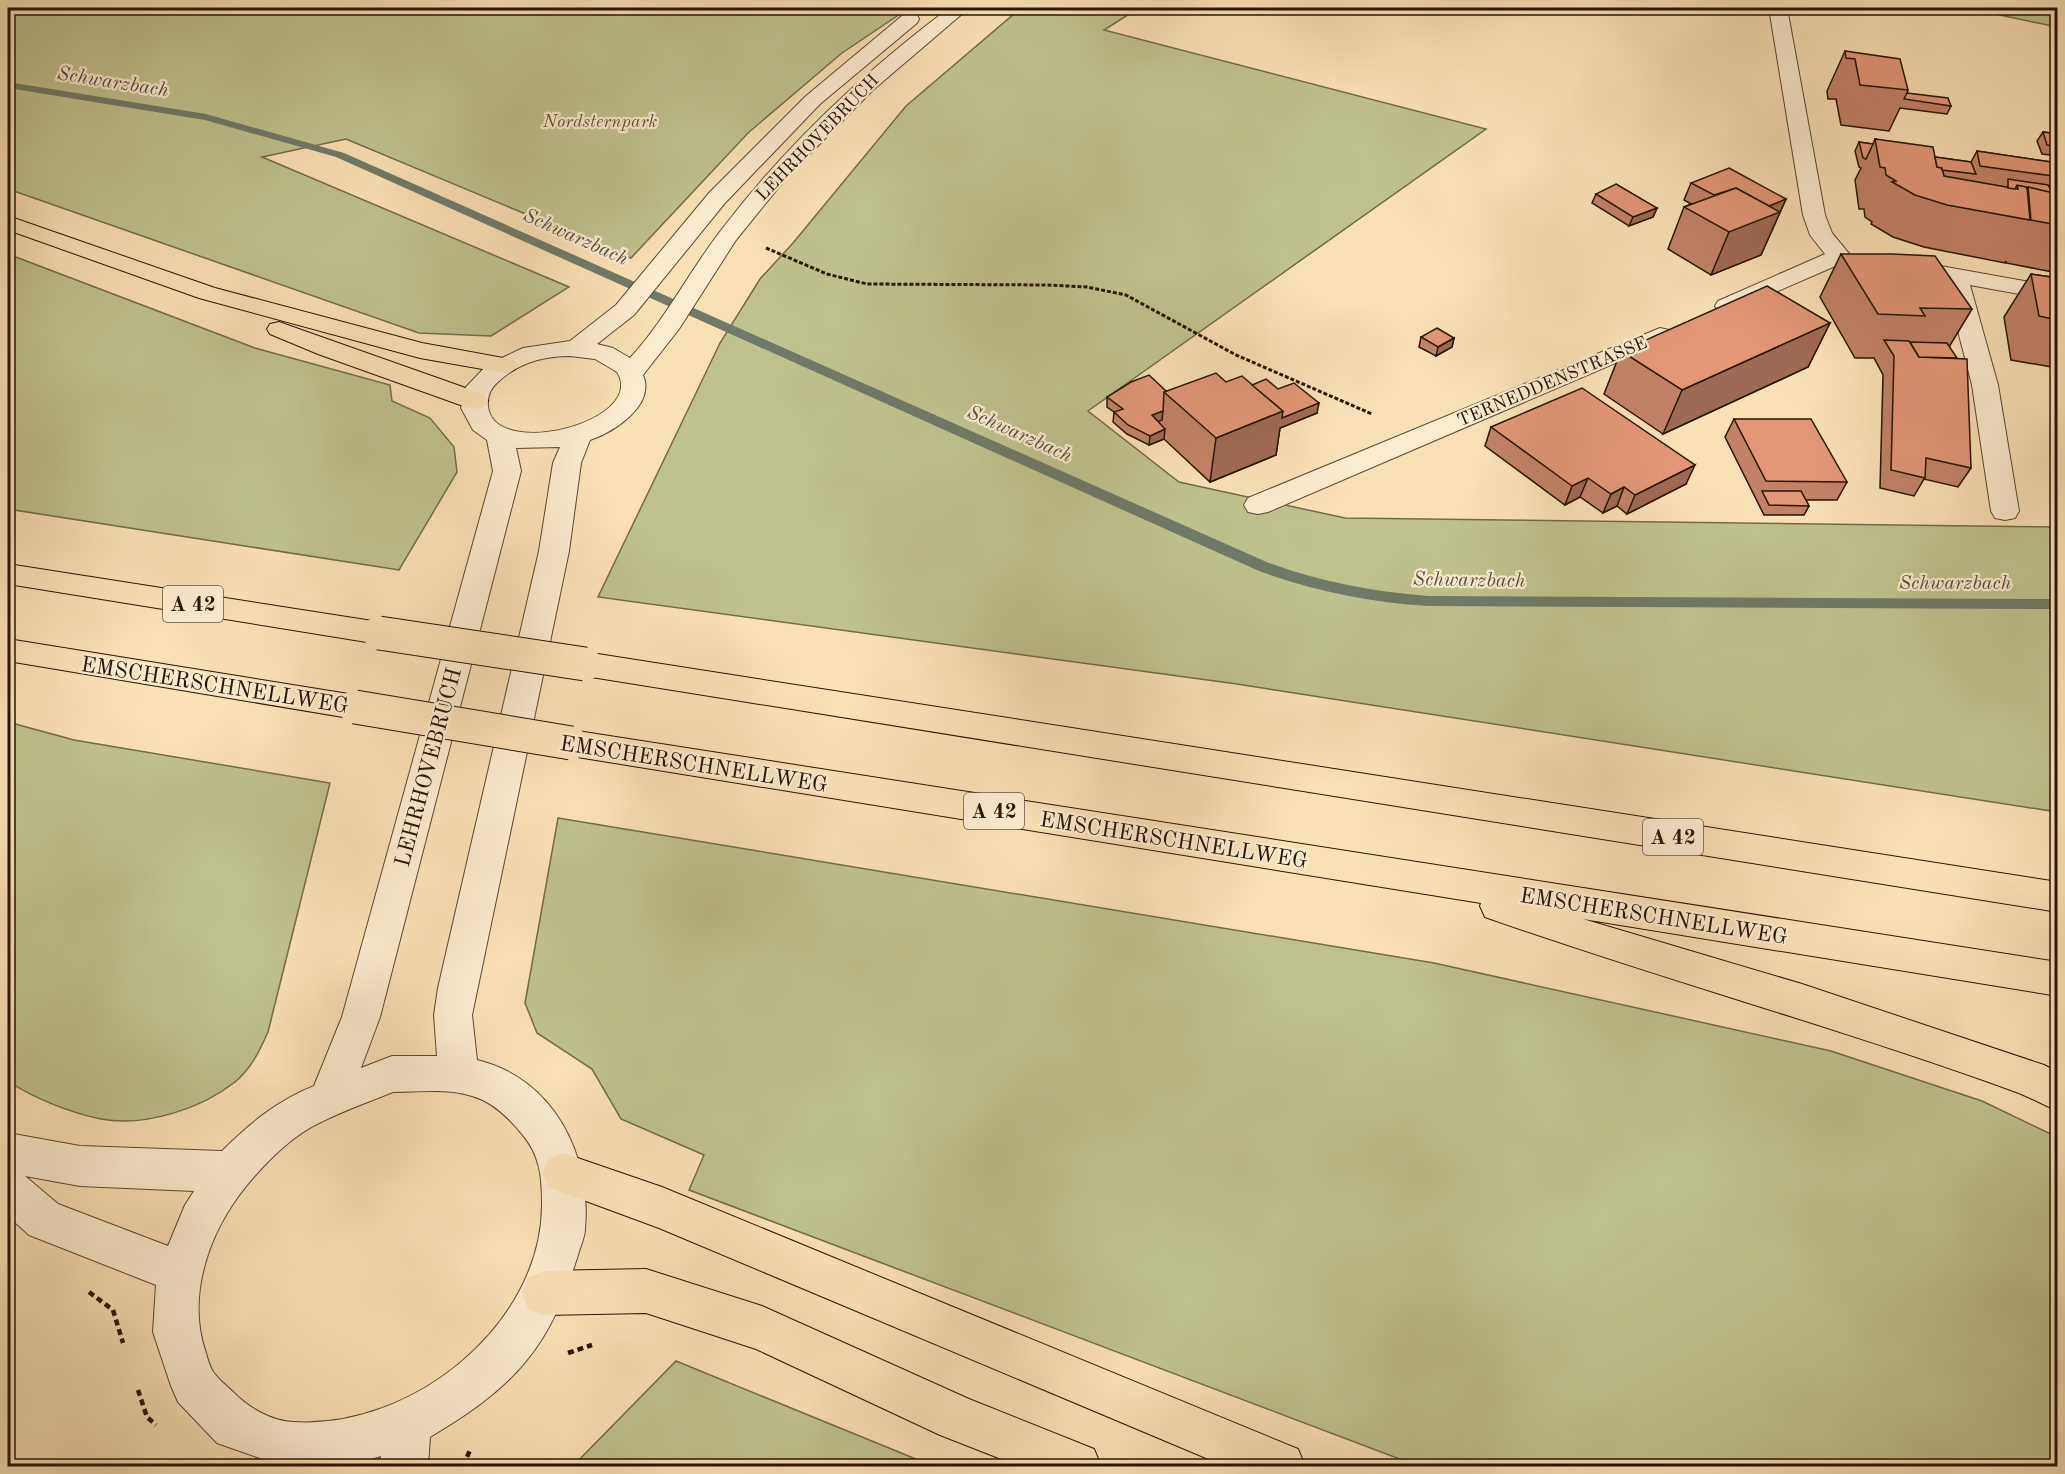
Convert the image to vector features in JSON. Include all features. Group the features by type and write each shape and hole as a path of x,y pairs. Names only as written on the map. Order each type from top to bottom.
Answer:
{"highway":[{"path":"8,223 207,293 420,350 505,365"},
{"path":"207,293 292,335 475,401"},
{"name":"A 42","path":"8,574 2058,897"},
{"name":"EMSCHERSCHNELLWEG","path":"8,650 571,743 2058,979"},
{"path":"1416,878 1604,942 1802,1000 2030,1078 2058,1092"},
{"path":"563,1173 662,1208 1281,1467"},
{"path":"544,1293 646,1291 762,1328 957,1418 1077,1467"}],"street":[{"name":"LEHRHOVEBRUCH","path":"576,348 625,310 717,198 791,122 849,68 926,8"},
{"name":"LEHRHOVEBRUCH","path":"631,373 668,328 727,238 801,148 872,79 960,8"},
{"name":"TERNEDDENSTRASSE","path":"1257,505 1694,320 1850,258 1821,235 1814,215 1778,8"},
{"path":"1909,267 2058,294"},
{"path":"1955,275 1985,385 2005,511"},
{"path":"576,348 611,355 620,360 631,373 633,390 624,406 605,422 579,434 537,441 500,435 480,420 475,401 484,382 505,365 535,353 576,348"},
{"path":"459,1074 453,1015 457,988 554,551 567,463 579,434"},
{"name":"LEHRHOVEBRUCH","path":"330,1097 361,1017 507,471 500,435"},
{"path":"392,1074 459,1074 484,1080 520,1101 548,1132 563,1173 564,1230 544,1293 510,1345 406,1446 348,1443 291,1456 234,1425 194,1386 176,1332 179,1272 200,1220 231,1172 264,1137 302,1110 392,1074"},
{"path":"8,1153 80,1166 231,1172"},
{"path":"8,1189 44,1220 179,1272"}],"path":[{"path":"2017,8 2058,16"},
{"path":"758,244 827,274 867,284 1048,285 1087,287 1126,296 1236,355 1423,435"}],"green space":[{"name":"Nordsternpark","path":"8,8 909,8 842,53 748,133 631,258 346,139 262,157 569,287 491,336 419,333 8,189"},
{"path":"1021,8 1139,8 1104,30 1486,129 1088,411 1179,482 1345,518 2057,527 2057,812 1237,684 598,597 720,343 760,279 793,243 906,106"},
{"path":"1967,8 2057,8 2057,27"},
{"path":"8,254 255,348 390,385 392,401 430,418 454,447 457,472 399,570 8,509"},
{"path":"8,722 74,740 330,783 268,1032 246,1071 221,1092 172,1114 118,1121 101,1119 65,1109 8,1081"},
{"path":"558,818 1434,963 1831,1051 1982,1101 2057,1137 2057,1466 1418,1466 689,1190 704,1155 621,1119 592,1069 537,1033 525,1003"},
{"path":"676,1361 933,1466 573,1466"}],"building":[{"path":"1845,51 1900,59 1908,90 1860,85 1855,59 1846,58"},
{"path":"1907,93 1948,98 1951,106 1904,99"},
{"path":"2043,132 2058,134 2058,146 2047,145"},
{"path":"1875,139 1933,147 1937,167 1942,168 1944,176 2018,189 2017,185 2027,187 2030,220 1947,205 1915,195 1892,182 1896,181 1886,175 1885,168 1880,167"},
{"path":"1859,142 1873,144 1866,159 1863,158"},
{"path":"1977,151 2058,163 2058,183 2053,176 1980,166"},
{"path":"1935,157 1971,162 1976,174 1942,170 1937,167"},
{"path":"1729,168 1786,199 1769,206 1736,188 1714,195 1691,183"},
{"path":"2008,179 2048,185 2053,193 2017,185 2015,189 2008,188"},
{"path":"1616,184 1657,208 1633,217 1596,194"},
{"path":"2028,187 2058,194 2058,225 2031,220"},
{"path":"1736,188 1780,212 1729,232 1684,207"},
{"path":"1841,254 1935,256 1972,309 1920,308 1925,316 1878,314"},
{"path":"2031,274 2058,278 2058,320 2039,316"},
{"path":"1767,286 1830,323 1682,390 1621,351"},
{"path":"1437,328 1454,338 1438,347 1421,337"},
{"path":"1884,340 1909,341 1919,357 1967,359 1971,468 1926,458 1925,478 1891,470 1894,356"},
{"path":"1910,342 1947,343 1957,358 1919,357"},
{"path":"1216,373 1226,382 1242,376 1283,411 1216,438 1164,392"},
{"path":"1149,375 1166,391 1164,392 1163,411 1152,415 1165,429 1150,436 1128,425 1114,412 1123,409 1107,397 1131,382"},
{"path":"1266,379 1278,389 1294,383 1319,403 1282,418 1283,411 1252,385"},
{"path":"1582,388 1695,465 1635,495 1624,487 1611,494 1588,478 1572,486 1491,427"},
{"path":"1734,419 1811,419 1847,482 1766,481"},
{"path":"1762,491 1801,491 1809,506 1769,505"}],"waterway":[{"name":"Schwarzbach","path":"8,85 206,117 340,155 1264,567 1305,581 1364,594 1428,601 2058,604"}]}
